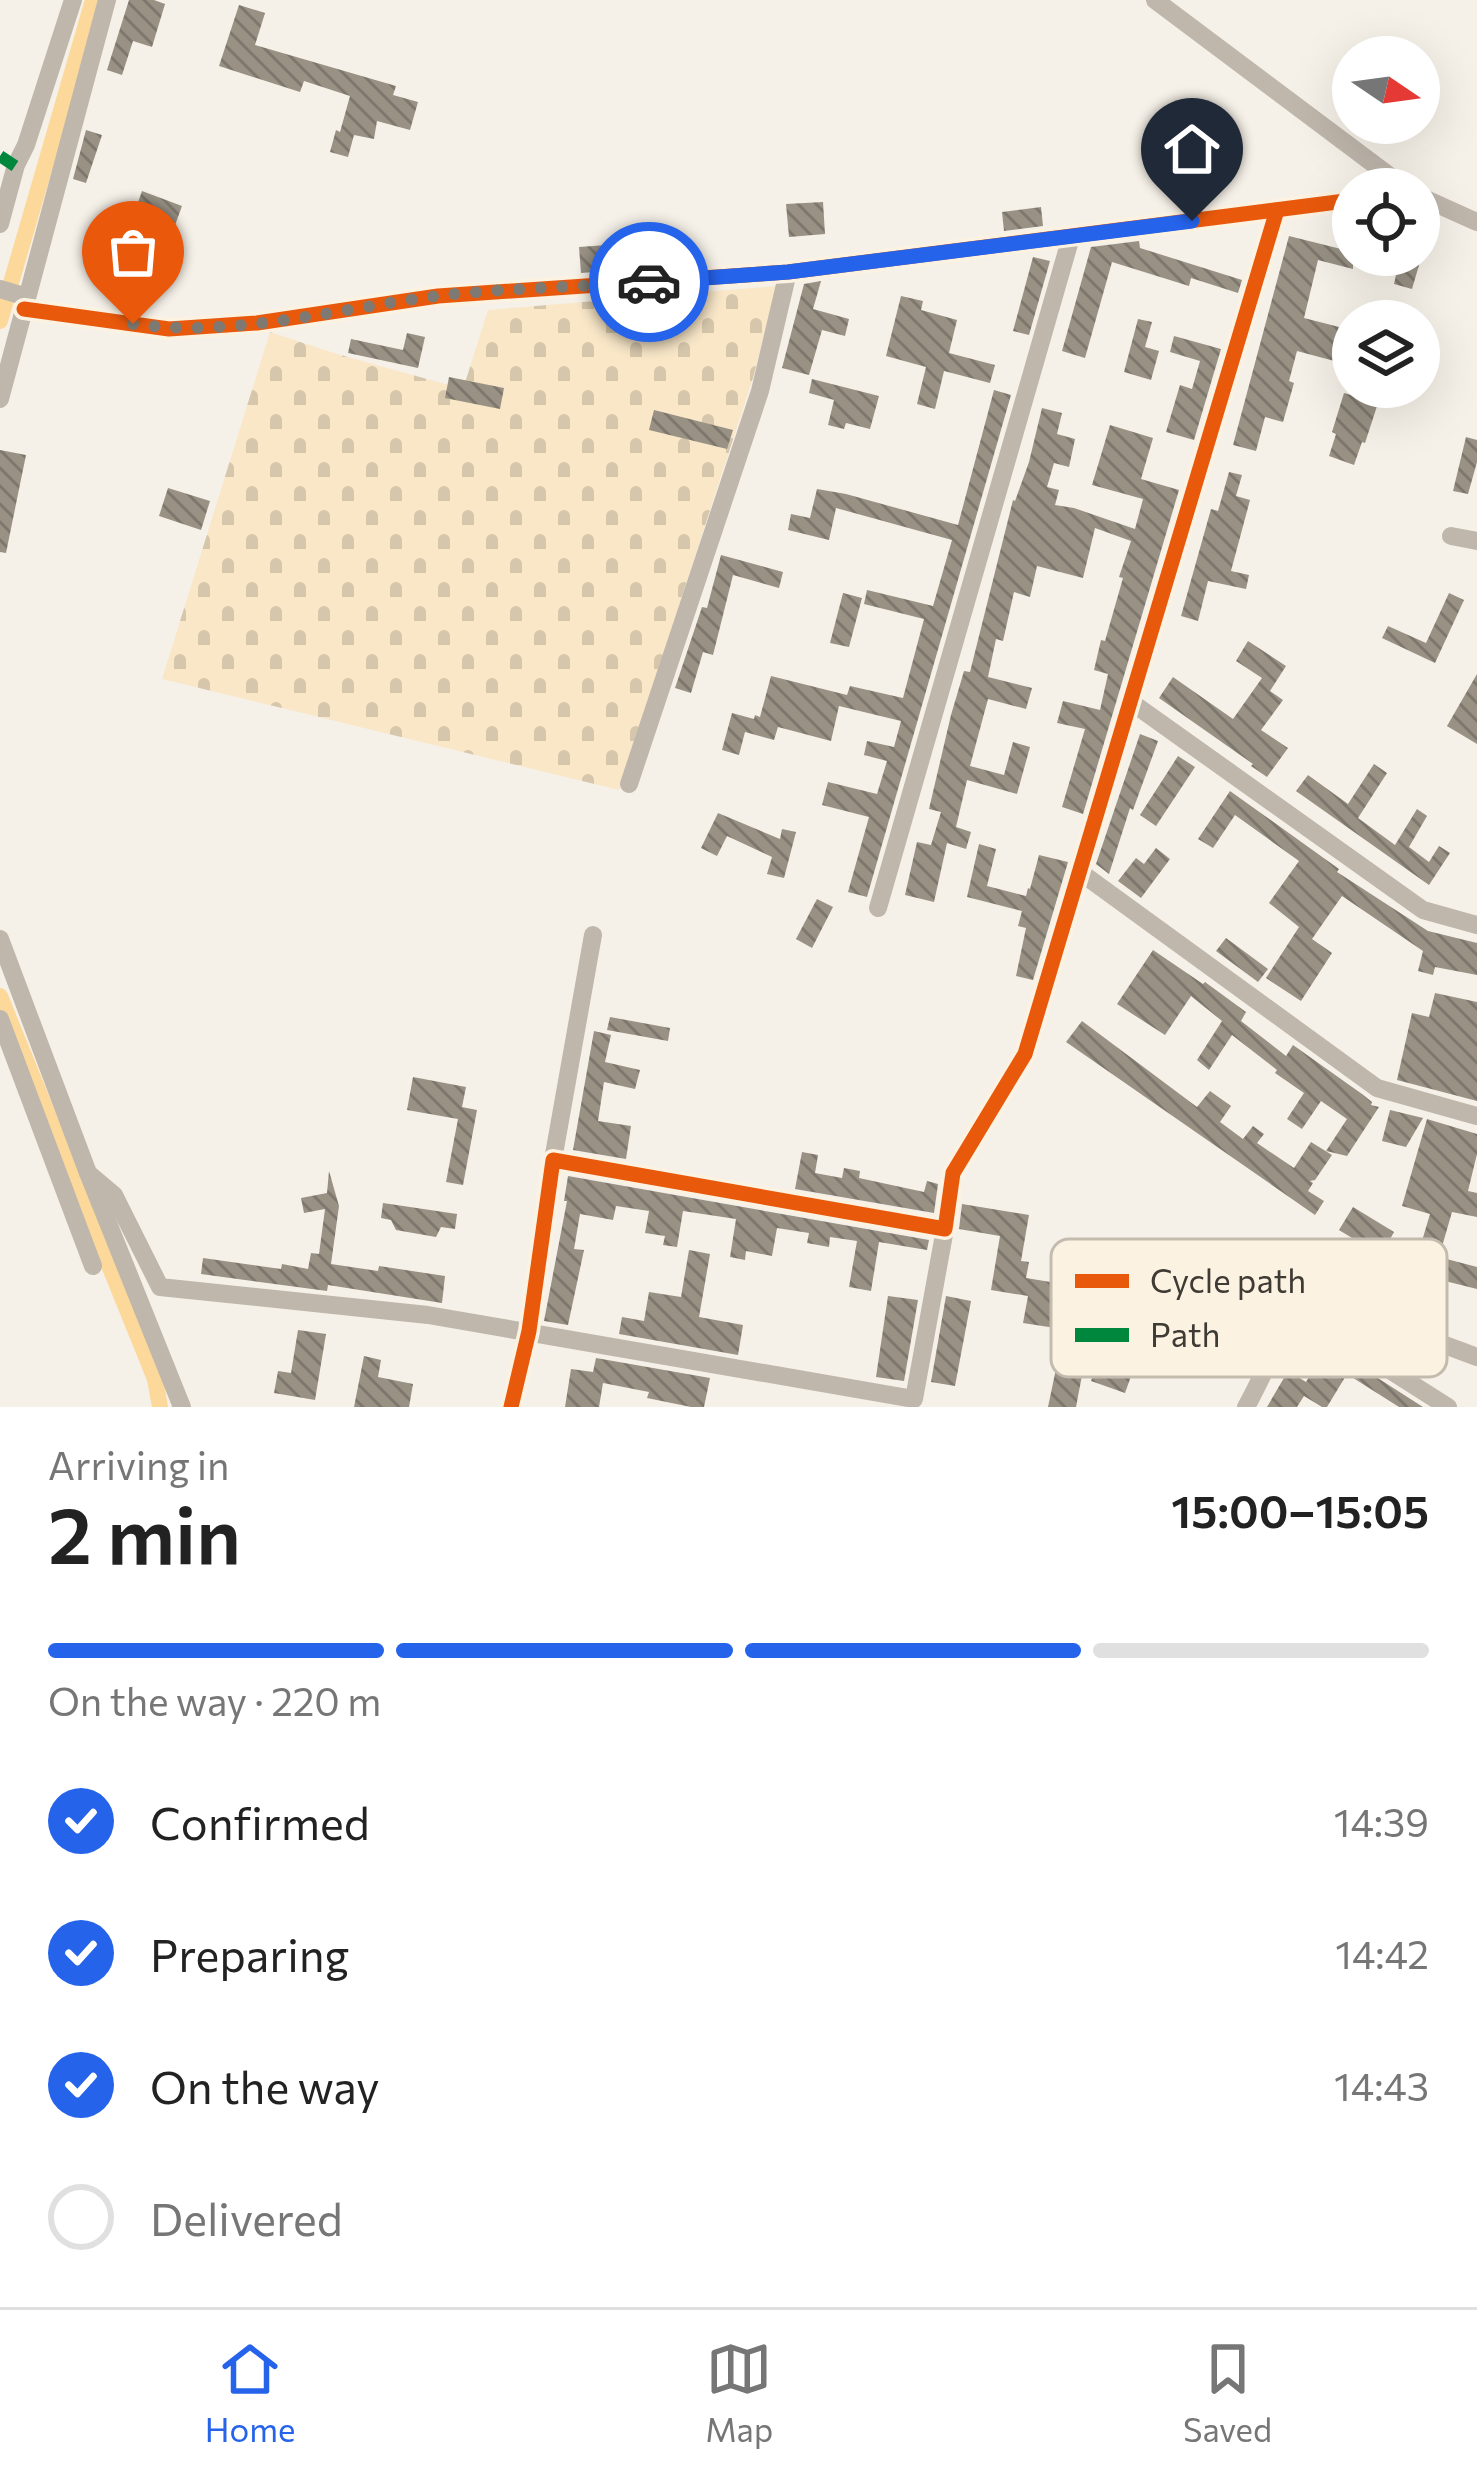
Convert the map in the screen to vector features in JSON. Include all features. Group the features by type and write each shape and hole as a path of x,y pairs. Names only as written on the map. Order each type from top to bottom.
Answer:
{"street":[{"path":"0,224 73,0"},
{"path":"0,399 107,0"},
{"path":"1155,0 1379,168"},
{"path":"0,289 26,303 169,329 257,323 438,296 788,272 1332,203"},
{"path":"1440,205 1477,222"},
{"path":"88,1173 115,1195 160,1287 529,1331 914,1399 953,1173 1025,1054 1277,210"},
{"path":"878,908 1071,237"},
{"path":"629,784 760,391 788,272"},
{"path":"1451,536 1477,541"},
{"path":"1130,702 1423,910 1477,925"},
{"path":"1080,872 1377,1088 1477,1116"},
{"path":"511,1407 529,1331 593,935"},
{"path":"0,939 182,1407"},
{"path":"0,1019 94,1266"},
{"path":"554,1160 945,1228"},
{"path":"1447,1347 1477,1357"},
{"path":"1246,1407 1262,1377"},
{"path":"1400,1377 1448,1407"},
{"path":"826,1407 830,1384"}],"green space":[{"path":"777,286 753,378 619,790 162,679 270,332 463,389 488,310"}],"building":[{"path":"129,0 165,4 152,47 133,41 122,75 107,70"},
{"path":"239,5 265,13 255,45 396,86 393,95 418,102 410,130 377,121 374,139 354,135 348,157 330,152 350,96 304,81 300,92 219,66"},
{"path":"86,130 102,135 86,183 73,179"},
{"path":"142,191 182,206 174,228 134,214"},
{"path":"823,202 825,234 789,237 786,204"},
{"path":"1041,207 1043,226 1004,231 1002,212"},
{"path":"1289,236 1332,247 1332,264 1318,260 1304,318 1332,325 1332,360 1297,351 1283,422 1265,417 1256,451 1233,445"},
{"path":"1139,241 1140,248 1242,280 1238,293 1191,278 1189,286 1112,262 1085,358 1062,351 1091,247"},
{"path":"607,245 608,271 581,273 579,247"},
{"path":"1033,257 1050,261 1029,335 1013,331"},
{"path":"1396,276 1416,276 1412,289 1394,284"},
{"path":"821,281 813,309 849,319 845,336 822,330 809,375 782,368 804,284"},
{"path":"901,296 923,301 921,310 957,320 949,353 995,365 990,383 944,371 935,409 917,404 926,367 886,356"},
{"path":"1138,319 1152,322 1145,347 1159,351 1151,380 1124,372"},
{"path":"407,333 425,337 418,368 348,353 351,339 403,350"},
{"path":"1174,336 1221,349 1194,440 1166,432 1180,385 1192,389 1200,361 1170,352"},
{"path":"449,377 504,388 500,409 445,398"},
{"path":"812,379 879,396 870,429 846,423 844,429 828,425 834,400 809,393"},
{"path":"994,390 1011,395 867,897 848,892 869,817 822,805 828,782 877,794 887,761 864,755 867,741 894,747 901,721 839,706 831,741 778,727 774,740 745,732 739,755 722,750 732,713 760,717 771,676 847,695 850,686 903,698 924,619 864,604 867,590 933,606 952,540 836,508 829,540 788,530 791,514 810,518 817,489 958,525"},
{"path":"1042,408 1062,413 1057,434 1075,439 1069,467 1054,463 1047,487 1059,490 1055,505 1135,529 1143,499 1092,485 1110,425 1153,438 1141,479 1179,490 1083,814 1062,807 1085,729 1057,723 1063,701 1100,710 1108,674 1094,670 1131,541 1095,528 1083,578 1037,566 1030,597 1014,592 1003,641 996,639 988,677 1032,688 1026,709 988,699 970,766 1004,775 1013,742 1030,747 1017,794 967,780 956,827 971,832 966,849 947,843 934,902 905,895 917,842 931,845 941,812 929,809 951,715 964,671 970,672 1013,500 1029,462"},
{"path":"1339,408 1376,408 1354,465 1329,456 1336,434 1332,432"},
{"path":"654,410 733,430 727,449 649,430"},
{"path":"1466,437 1477,440 1477,462 1468,494 1453,491"},
{"path":"0,450 26,455 6,553 0,552"},
{"path":"1229,472 1242,475 1236,496 1250,500 1231,571 1249,575 1246,589 1208,581 1198,621 1181,616 1211,509 1218,511"},
{"path":"168,488 210,501 201,530 159,516"},
{"path":"721,555 783,572 779,588 733,575 713,655 703,652 691,693 675,688 702,607 707,608"},
{"path":"843,593 862,598 849,647 830,643"},
{"path":"1449,593 1464,600 1435,663 1382,638 1388,626 1426,643"},
{"path":"1248,641 1286,666 1270,691 1283,700 1261,730 1288,748 1267,777 1159,698 1173,677 1233,719 1262,678 1236,661"},
{"path":"1477,674 1477,744 1447,726"},
{"path":"1140,734 1158,741 1109,874 1096,864"},
{"path":"1178,756 1195,767 1156,826 1140,815"},
{"path":"1374,764 1387,773 1358,818 1395,845 1417,809 1427,816 1409,847 1429,862 1439,846 1450,853 1429,885 1296,791 1308,775 1348,804"},
{"path":"1230,791 1337,872 1428,931 1477,943 1477,975 1435,967 1433,975 1418,971 1423,951 1342,896 1312,939 1332,953 1301,1001 1266,978 1299,927 1269,903 1299,861 1235,815 1213,848 1198,839"},
{"path":"718,813 780,839 782,829 796,832 784,878 767,874 772,857 727,836 717,856 701,848"},
{"path":"979,844 996,849 987,886 1026,896 1039,855 1068,862 1033,980 1016,976 1026,928 1018,926 1022,911 967,897"},
{"path":"1156,848 1170,859 1141,898 1118,881 1136,858 1144,864"},
{"path":"817,899 833,907 812,948 796,939"},
{"path":"1226,938 1268,969 1258,982 1216,951"},
{"path":"1153,950 1246,1012 1241,1021 1286,1056 1293,1045 1379,1107 1347,1156 1326,1151 1347,1119 1321,1101 1302,1129 1287,1119 1304,1093 1232,1035 1209,1070 1197,1060 1222,1021 1191,996 1165,1035 1117,1004"},
{"path":"1435,993 1477,1002 1477,1101 1397,1080 1412,1013 1429,1017"},
{"path":"610,1017 670,1028 668,1041 607,1030"},
{"path":"1082,1021 1197,1107 1210,1091 1231,1106 1220,1122 1243,1139 1253,1126 1264,1134 1257,1143 1294,1168 1311,1142 1332,1155 1310,1181 1308,1191 1324,1201 1315,1215 1066,1042"},
{"path":"594,1031 611,1035 605,1062 640,1070 635,1089 604,1082 598,1121 631,1126 626,1159 573,1150"},
{"path":"413,1077 466,1087 462,1107 477,1110 463,1185 446,1182 458,1119 407,1110"},
{"path":"1390,1110 1423,1118 1406,1147 1382,1141"},
{"path":"1427,1119 1477,1134 1468,1191 1477,1193 1477,1217 1452,1212 1444,1239 1423,1239 1430,1214 1402,1206"},
{"path":"802,1152 818,1155 815,1173 842,1178 844,1168 860,1171 859,1178 924,1192 927,1181 938,1184 934,1213 795,1189"},
{"path":"329,1171 339,1206 331,1264 445,1276 442,1303 328,1285 327,1291 201,1274 203,1258 308,1269 311,1253 319,1254 325,1209 304,1213 301,1198 327,1193"},
{"path":"568,1176 929,1240 927,1250 879,1242 871,1291 849,1287 857,1241 830,1237 829,1247 807,1243 809,1233 777,1228 772,1256 746,1251 745,1260 730,1257 736,1219 683,1211 677,1247 663,1245 665,1236 645,1233 649,1211 616,1206 613,1220 580,1214 574,1249 584,1250 568,1325 544,1321"},
{"path":"383,1203 457,1214 455,1229 441,1227 436,1237 396,1230 391,1220 381,1218"},
{"path":"962,1204 1029,1215 1021,1261 1029,1262 1026,1278 1051,1282 1051,1327 1023,1323 1028,1296 991,1290 1000,1236 959,1229"},
{"path":"1353,1207 1394,1232 1390,1239 1354,1239 1339,1230"},
{"path":"689,1250 710,1254 699,1317 743,1325 738,1355 619,1334 622,1317 644,1321 649,1292 681,1297"},
{"path":"1447,1259 1477,1267 1477,1289 1447,1282"},
{"path":"888,1296 918,1300 904,1381 876,1377"},
{"path":"946,1296 971,1301 955,1386 931,1382"},
{"path":"298,1330 326,1334 315,1400 274,1393 278,1371 291,1373"},
{"path":"364,1356 381,1360 378,1377 413,1384 409,1407 354,1407"},
{"path":"596,1358 710,1378 704,1407 647,1398 649,1392 603,1383 599,1407 565,1407 571,1369 593,1372"},
{"path":"1054,1377 1082,1377 1076,1407 1048,1407"},
{"path":"1092,1377 1131,1377 1125,1393 1091,1381"},
{"path":"1284,1377 1306,1382 1309,1377 1345,1377 1327,1407 1304,1396 1297,1407 1267,1407"},
{"path":"1352,1377 1376,1377 1423,1407 1399,1407"}],"waterway":[{"path":"0,321 93,0"},
{"path":"0,996 155,1379 160,1407"}],"marked path":[{"path":"0,156 15,166"}],"cycle path":[{"path":"24,309 169,329 257,323 438,296 788,272 1332,203"},
{"path":"511,1407 529,1331 553,1160 945,1229 953,1173 1025,1054 1277,210"}],"way so far":[{"path":"133,324 169,329 257,323 438,296 649,282"}],"route":[{"path":"649,282 788,272 1192,221"}]}
